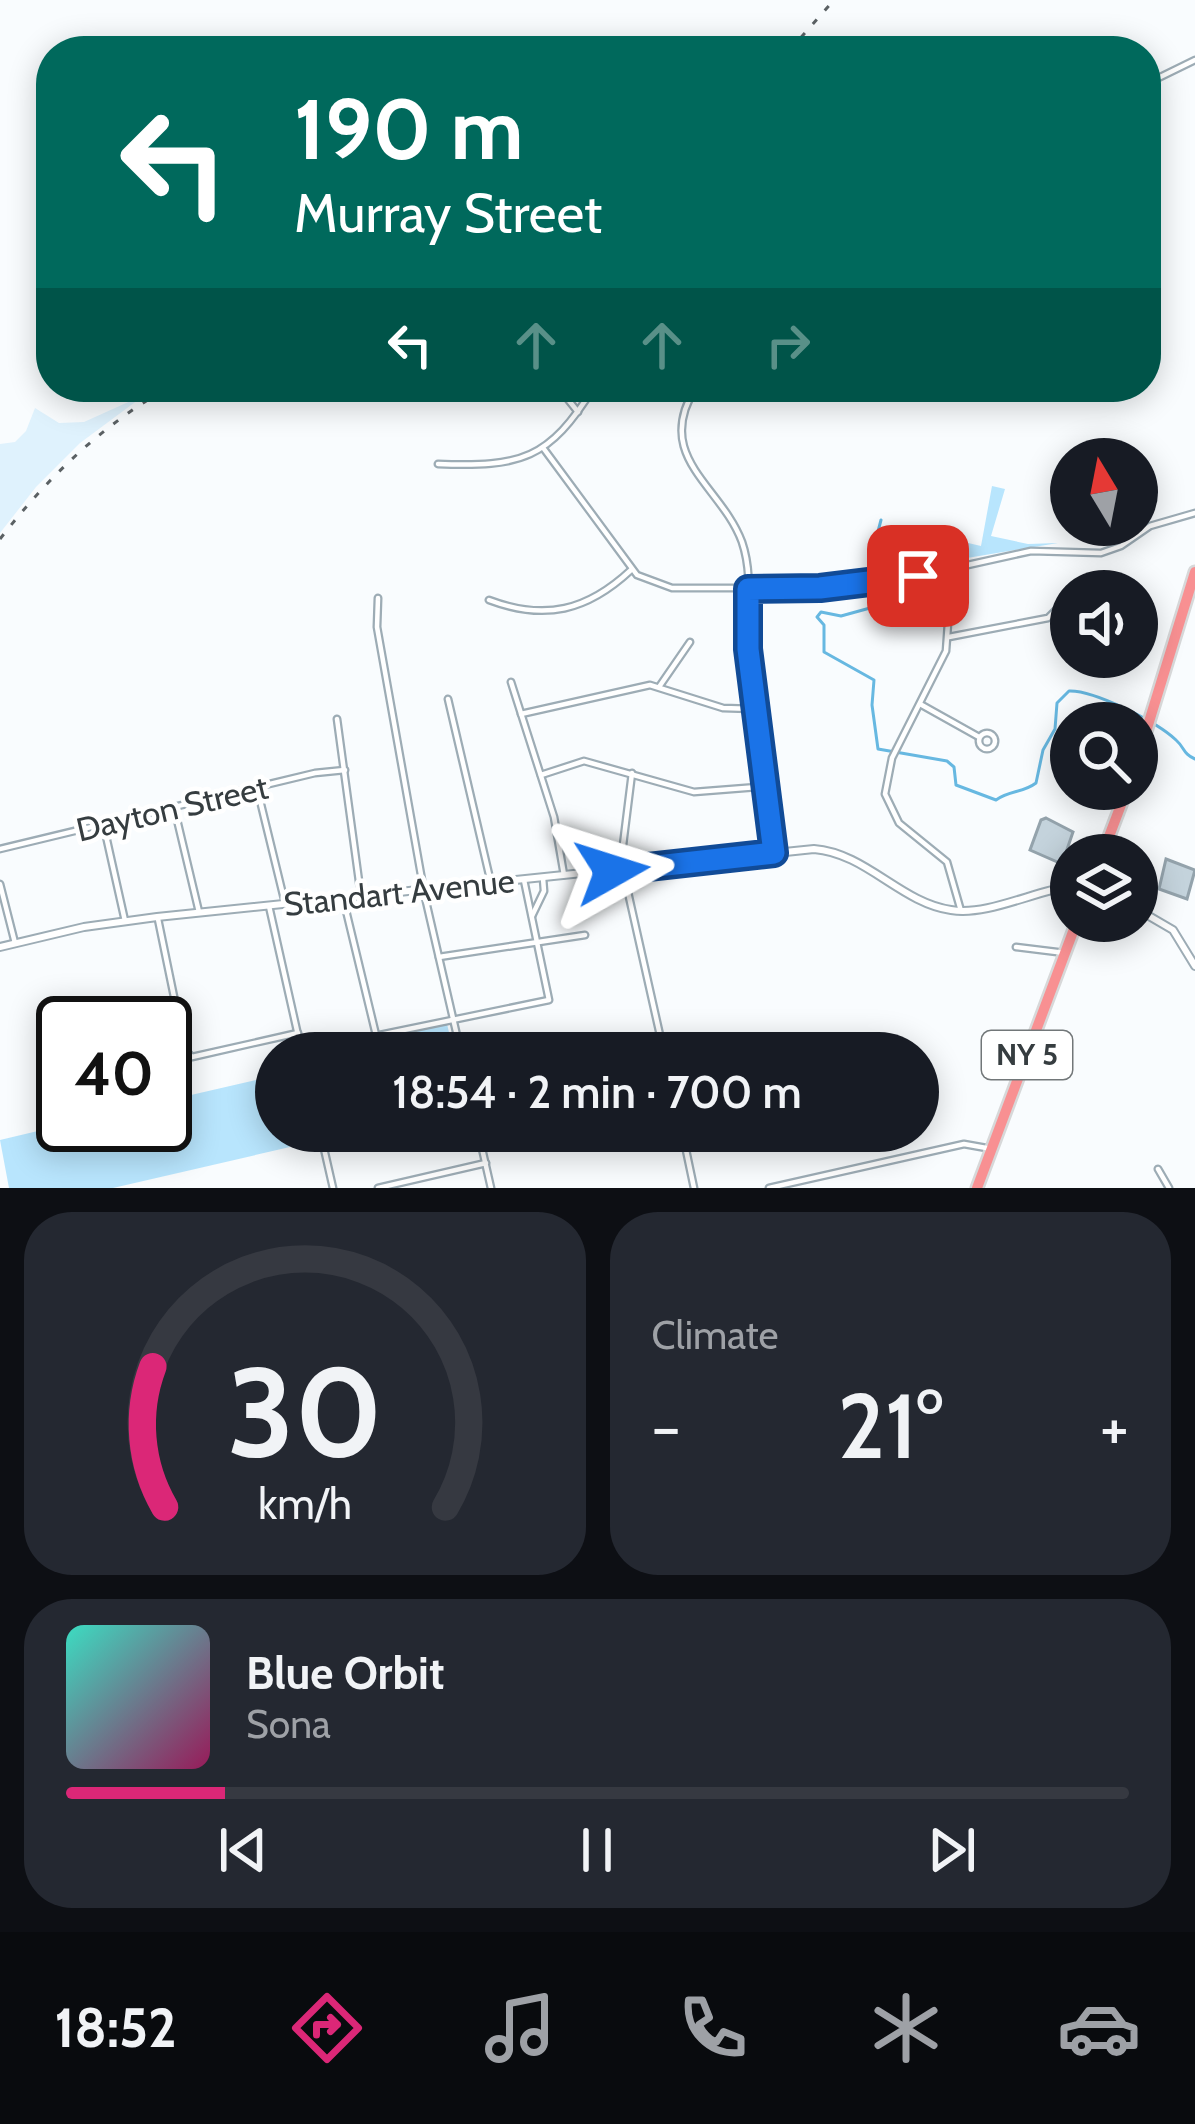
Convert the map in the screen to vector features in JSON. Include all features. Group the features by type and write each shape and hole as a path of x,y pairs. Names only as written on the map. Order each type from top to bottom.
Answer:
{"highway":[{"path":"1155,702 1195,572"},
{"name":"NY 5","path":"976,1188 1069,942"}],"street":[{"path":"1161,77 1195,60"},
{"path":"570,402 578,412"},
{"path":"438,464 506,464 544,449 584,402"},
{"path":"689,402 683,416 685,450 741,538 748,589 748,649 774,853"},
{"path":"544,449 632,569 659,586 857,585 1031,551 1101,553 1150,526 1195,513"},
{"path":"489,600 530,612 562,611 597,598 632,569"},
{"path":"938,572 949,638 942,663 890,762 885,794 899,823 947,862 961,911 1050,891"},
{"path":"377,598 377,627 424,889 456,1032"},
{"path":"949,638 1050,616"},
{"path":"659,687 690,642"},
{"path":"511,682 560,838 564,875"},
{"path":"521,714 628,687 659,687 723,708 756,709"},
{"path":"448,699 491,883"},
{"path":"920,704 979,737"},
{"path":"338,718 361,896"},
{"path":"541,775 584,761 694,792 769,786"},
{"name":"Dayton Street","path":"0,849 345,770"},
{"path":"632,773 623,822 622,869 659,1032"},
{"path":"257,788 285,903"},
{"path":"174,807 199,912"},
{"path":"104,824 125,921"},
{"name":"Standart Avenue","path":"0,947 157,916 814,850 840,854 928,902 961,911"},
{"path":"532,916 544,891 543,878"},
{"path":"390,1032 551,998 524,880"},
{"path":"0,884 15,943"},
{"path":"343,898 375,1032"},
{"path":"269,905 298,1032"},
{"path":"157,916 185,1050 192,1057 255,1043"},
{"path":"1158,921 1173,930 1195,966"},
{"path":"439,957 585,935"},
{"path":"1016,947 1065,953"},
{"path":"769,1188 964,1144 992,1148"},
{"path":"325,1152 333,1188"},
{"path":"483,1152 491,1188"},
{"path":"686,1152 694,1188"},
{"path":"378,1188 486,1163"},
{"path":"1158,1169 1169,1188"}],"shaded area":[{"path":"135,402 80,443 36,487 0,533 0,444 15,442 26,431 35,408 59,423 84,422"},
{"path":"992,486 1005,489 991,536 1050,543 943,562 934,535 981,546"},
{"path":"447,1024 449,1032 410,1032"},
{"path":"255,1080 255,1152 268,1152 113,1188 9,1188 0,1140 36,1131 36,1152 192,1152 192,1095"}],"building":[{"path":"1046,818 1073,832 1050,834 1050,859 1030,850"},
{"path":"1166,859 1195,870 1187,899 1159,889"}],"waterway":[{"path":"881,520 870,562 870,608 841,616 821,612 817,617 824,625 824,652 874,680 878,749 947,761 954,767 956,785 996,800 1036,783 1043,750 1055,729 1057,703 1069,691 1109,701 1140,716 1195,759"}],"railway":[{"path":"802,36 834,0"},
{"path":"0,539 77,454 146,402"}],"route":[{"path":"612,871 774,853 748,649 748,589 820,588 918,576"}]}
